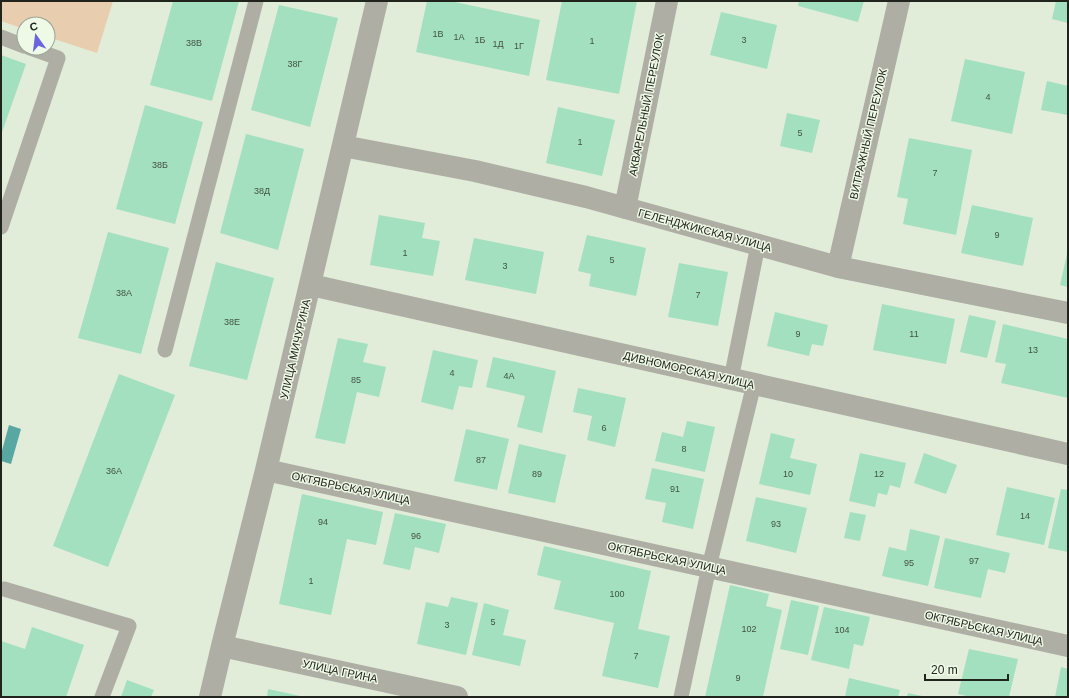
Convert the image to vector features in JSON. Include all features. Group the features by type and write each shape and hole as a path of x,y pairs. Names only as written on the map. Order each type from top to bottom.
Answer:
{"street":[{"name":"УЛИЦА МИЧУРИНА","path":"210,697 311,285 377,1"},
{"name":"АКВАРЕЛЬНЫЙ ПЕРЕУЛОК","path":"625,208 667,1"},
{"name":"ВИТРАЖНЫЙ ПЕРЕУЛОК","path":"838,267 899,1"},
{"name":"ГЕЛЕНДЖИКСКАЯ УЛИЦА","path":"343,146 475,170 625,208 838,267 1068,313"},
{"name":"ДИВНОМОРСКАЯ УЛИЦА","path":"311,285 1068,454"},
{"name":"ОКТЯБРЬСКАЯ УЛИЦА","path":"266,470 1068,646"},
{"name":"УЛИЦА ГРИНА","path":"222,646 458,697"}],"lane":[{"path":"165,350 256,1"},
{"path":"1,37 16,43"},
{"path":"1,227 58,58 52,56"},
{"path":"731,379 758,245"},
{"path":"681,697 709,567 754,384"},
{"path":"4,589 129,626 102,697"}],"shaded area":[{"path":"1,1 113,1 97,53 56,40 56,16 16,16 16,26 1,21"}],"water":[{"path":"9,425 21,429 11,464 1,461 1,454"}],"building":[{"path":"173,1 239,1 212,101 150,85"},
{"path":"427,1 450,1 540,20 529,76 416,52"},
{"path":"562,1 637,1 619,94 546,80"},
{"path":"799,1 864,1 858,22 798,6"},
{"path":"1056,1 1068,1 1068,23 1052,19"},
{"path":"279,5 338,18 310,127 251,110"},
{"path":"721,12 777,25 767,69 710,55"},
{"path":"1,55 26,64 1,135"},
{"path":"965,59 1025,72 1012,134 951,121"},
{"path":"1047,81 1068,86 1068,115 1041,110"},
{"path":"145,105 203,122 175,224 116,209"},
{"path":"558,107 615,120 602,176 546,163"},
{"path":"787,113 820,120 812,153 780,146"},
{"path":"246,134 304,149 278,250 220,233"},
{"path":"909,138 972,150 956,235 903,224 908,199 897,197"},
{"path":"972,205 1033,218 1023,266 961,253"},
{"path":"379,215 425,223 422,238 440,241 433,276 370,265"},
{"path":"108,232 169,248 141,354 78,338"},
{"path":"587,235 646,248 636,296 589,286 591,274 578,271"},
{"path":"474,238 544,252 536,294 465,280"},
{"path":"1068,254 1068,287 1060,285"},
{"path":"216,262 274,278 247,380 189,366"},
{"path":"679,263 728,272 718,326 668,317"},
{"path":"882,304 955,319 946,364 873,350"},
{"path":"775,312 828,325 823,346 812,344 809,356 767,346"},
{"path":"969,315 996,321 987,358 960,352"},
{"path":"1003,324 1068,339 1068,398 1001,383 1006,364 995,362"},
{"path":"338,338 368,344 363,362 386,367 379,397 357,392 345,444 315,438"},
{"path":"433,350 478,360 472,388 459,386 453,410 421,402"},
{"path":"493,357 556,371 542,433 517,427 525,396 486,387"},
{"path":"119,374 175,395 108,567 53,546"},
{"path":"578,388 626,398 615,447 587,440 592,416 573,412"},
{"path":"687,421 715,427 705,472 655,461 662,432 683,437"},
{"path":"466,429 509,439 497,490 454,481"},
{"path":"771,433 795,439 790,458 817,464 810,495 759,484"},
{"path":"519,444 566,455 555,503 508,493"},
{"path":"860,453 906,463 900,488 890,485 887,495 878,493 875,507 849,501"},
{"path":"924,453 957,465 946,494 914,483"},
{"path":"652,468 704,479 693,529 662,522 666,503 645,499"},
{"path":"1007,487 1055,498 1044,545 996,535"},
{"path":"1061,489 1068,490 1068,552 1048,548"},
{"path":"302,494 383,512 376,545 347,539 331,615 279,604"},
{"path":"756,497 807,508 796,553 746,541"},
{"path":"850,512 866,515 860,541 844,538"},
{"path":"395,513 446,524 439,553 415,547 410,570 383,564"},
{"path":"910,529 940,536 928,586 882,576 889,547 906,551"},
{"path":"945,538 1010,553 1005,573 988,569 981,598 934,588"},
{"path":"544,546 651,571 638,629 670,636 658,688 602,676 614,623 554,609 561,581 537,575"},
{"path":"730,585 769,594 766,606 782,610 763,697 705,697"},
{"path":"451,597 478,603 466,655 417,644 426,602 448,607"},
{"path":"791,600 819,606 808,655 780,649"},
{"path":"484,603 509,610 503,635 526,640 520,666 472,655"},
{"path":"824,607 870,617 863,646 854,644 849,669 811,660"},
{"path":"32,627 84,645 66,697 1,697 1,641 25,649"},
{"path":"969,649 1018,659 1009,697 971,697 958,694"},
{"path":"1061,667 1068,669 1068,697 1055,697"},
{"path":"849,678 900,690 898,697 845,697"},
{"path":"127,680 154,690 151,697 121,697"},
{"path":"268,689 300,696 300,697 267,697"},
{"path":"908,693 922,696 922,697 907,697"}]}
